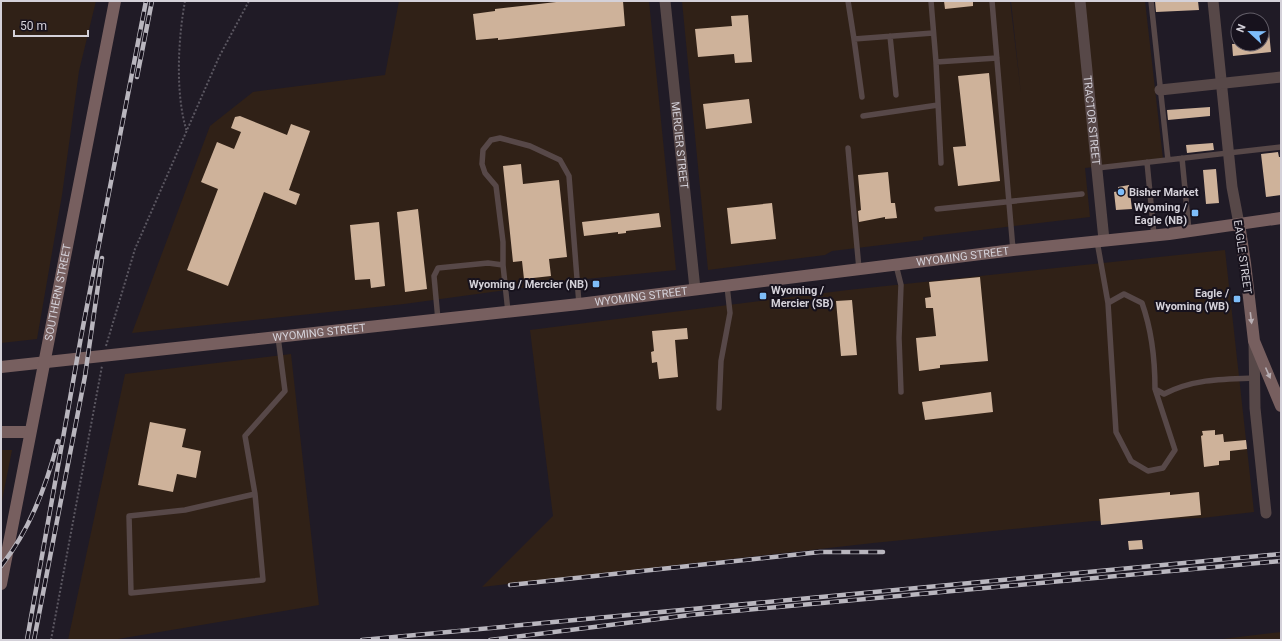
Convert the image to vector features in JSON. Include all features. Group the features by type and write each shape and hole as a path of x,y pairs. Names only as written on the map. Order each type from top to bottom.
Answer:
{"main road":[{"name":"SOUTHERN STREET","path":"1,584 8,535 49,341 115,1"},
{"name":"WYOMING STREET","path":"1,367 579,304 1013,250 1189,231 1281,218"},
{"name":"EAGLE STREET","path":"1239,224 1254,341"},
{"path":"1254,341 1281,406"},
{"path":"1,432 29,432"}],"street":[{"name":"MERCIER STREET","path":"665,1 695,289"},
{"name":"TRACTOR STREET","path":"1080,1 1097,168 1101,240"},
{"name":"EAGLE STREET","path":"1213,1 1229,153 1239,224"},
{"path":"1160,90 1281,77"},
{"name":"EAGLE STREET","path":"1254,341 1255,408 1266,513"}],"lane":[{"path":"848,1 862,97"},
{"path":"931,1 936,62 941,163"},
{"path":"992,1 1013,250"},
{"path":"1151,1 1168,160"},
{"path":"854,39 933,33"},
{"path":"890,36 896,95"},
{"path":"936,62 997,58"},
{"path":"863,116 938,105"},
{"path":"508,312 503,265 503,242 496,186 485,173 482,164 483,150 491,140 500,138 549,153 560,160 570,176 579,304"},
{"path":"1097,168 1281,147"},
{"path":"848,148 859,269"},
{"path":"1182,158 1189,231"},
{"path":"1147,162 1154,235"},
{"path":"937,209 1009,203 1082,194"},
{"path":"1101,240 1108,303 1116,432 1131,461 1148,471 1163,468 1175,450 1155,389 1155,364 1150,325 1142,303 1124,294 1108,303"},
{"path":"438,320 434,276 438,268 488,263 503,265"},
{"path":"896,265 901,285 899,338 901,392"},
{"path":"719,408 720,361 730,313 727,285"},
{"path":"255,494 185,510 128,516 131,593 263,580 255,494 245,436 286,391 278,337"},
{"path":"1155,389 1164,394 1181,386 1213,380 1255,378"}],"path":[{"path":"185,1 180,34 180,82 181,114 187,133"},
{"path":"107,341 135,249 219,57 249,1"},
{"path":"51,640 101,371"}],"shaded area":[{"path":"1,1 96,1 79,71 62,195 37,339 1,343"},
{"path":"399,1 649,1 676,270 586,279 404,304 132,333 210,126 253,92 385,75"},
{"path":"682,1 1010,1 1021,94 1011,1 1145,1 1163,159 1085,168 1090,217 923,237 923,240 832,251 825,255 708,270"},
{"path":"1225,250 1254,512 1202,518 1093,521 873,543 482,587 553,516 530,330 848,290"},
{"path":"291,354 319,605 112,640 68,640 125,374"},
{"path":"1,450 12,450 1,506"},
{"path":"1281,632 1281,640 1214,640"}],"building":[{"path":"565,1 623,1 625,26 498,40 498,38 476,40 473,14 495,11 495,9"},
{"path":"944,1 973,1 973,6 945,9"},
{"path":"1155,1 1198,1 1199,10 1156,12"},
{"path":"748,15 752,62 735,63 734,54 698,57 695,29 732,26 731,16"},
{"path":"1270,42 1271,52 1233,56 1233,52 1270,52"},
{"path":"989,73 1000,181 958,186 953,147 966,146 958,76"},
{"path":"749,99 752,123 706,129 703,104"},
{"path":"1210,107 1210,116 1168,120 1167,110"},
{"path":"240,116 287,135 291,124 310,131 289,190 300,194 296,205 264,192 228,286 187,270 218,189 201,182 217,142 234,149 241,132 231,128 235,117"},
{"path":"1213,143 1214,150 1187,153 1186,145"},
{"path":"1278,152 1279,157 1281,157 1281,195 1266,197 1261,154"},
{"path":"521,164 523,184 559,180 567,257 549,259 551,276 524,279 522,261 513,262 503,166"},
{"path":"1216,169 1219,203 1206,204 1203,170"},
{"path":"888,172 891,203 895,203 897,218 885,219 885,217 859,222 858,211 861,210 858,175"},
{"path":"1129,185 1132,209 1116,210 1114,192 1119,191 1118,187"},
{"path":"772,203 776,239 731,244 727,208"},
{"path":"418,209 427,289 405,292 397,212"},
{"path":"659,213 661,227 626,231 626,233 618,234 618,232 584,236 582,222"},
{"path":"379,222 385,286 371,288 370,279 355,280 350,225"},
{"path":"980,277 988,361 940,365 940,368 919,371 916,338 936,336 933,308 926,308 925,298 931,297 929,282"},
{"path":"852,300 857,355 841,356 836,301"},
{"path":"687,328 688,339 675,340 678,377 659,379 657,362 652,363 651,352 654,351 652,331"},
{"path":"991,392 993,412 925,420 922,402"},
{"path":"150,422 186,429 182,447 201,451 196,478 177,474 173,492 138,485"},
{"path":"1215,430 1215,435 1223,434 1224,442 1246,440 1247,449 1230,451 1230,460 1219,461 1219,465 1204,467 1201,436 1203,435 1202,431"},
{"path":"1170,492 1170,495 1199,492 1201,515 1101,525 1099,499"},
{"path":"1142,540 1143,549 1129,550 1128,541"}],"railway":[{"path":"27,640 81,337 146,1"},
{"path":"137,77 152,1"},
{"path":"34,640 85,376 102,258"},
{"path":"1,566 21,537 29,522 49,474 58,441"},
{"path":"510,585 820,552 883,552"},
{"path":"362,640 1281,554"},
{"path":"490,640 690,615 1281,561"}],"place":[{"name":"Bisher Market","path":"1121,192"},
{"name":"Wyoming / Eagle (NB)","path":"1195,213"},
{"name":"Wyoming / Mercier (NB)","path":"596,284"},
{"name":"Wyoming / Mercier (SB)","path":"763,296"},
{"name":"Eagle / Wyoming (WB)","path":"1237,299"}]}
